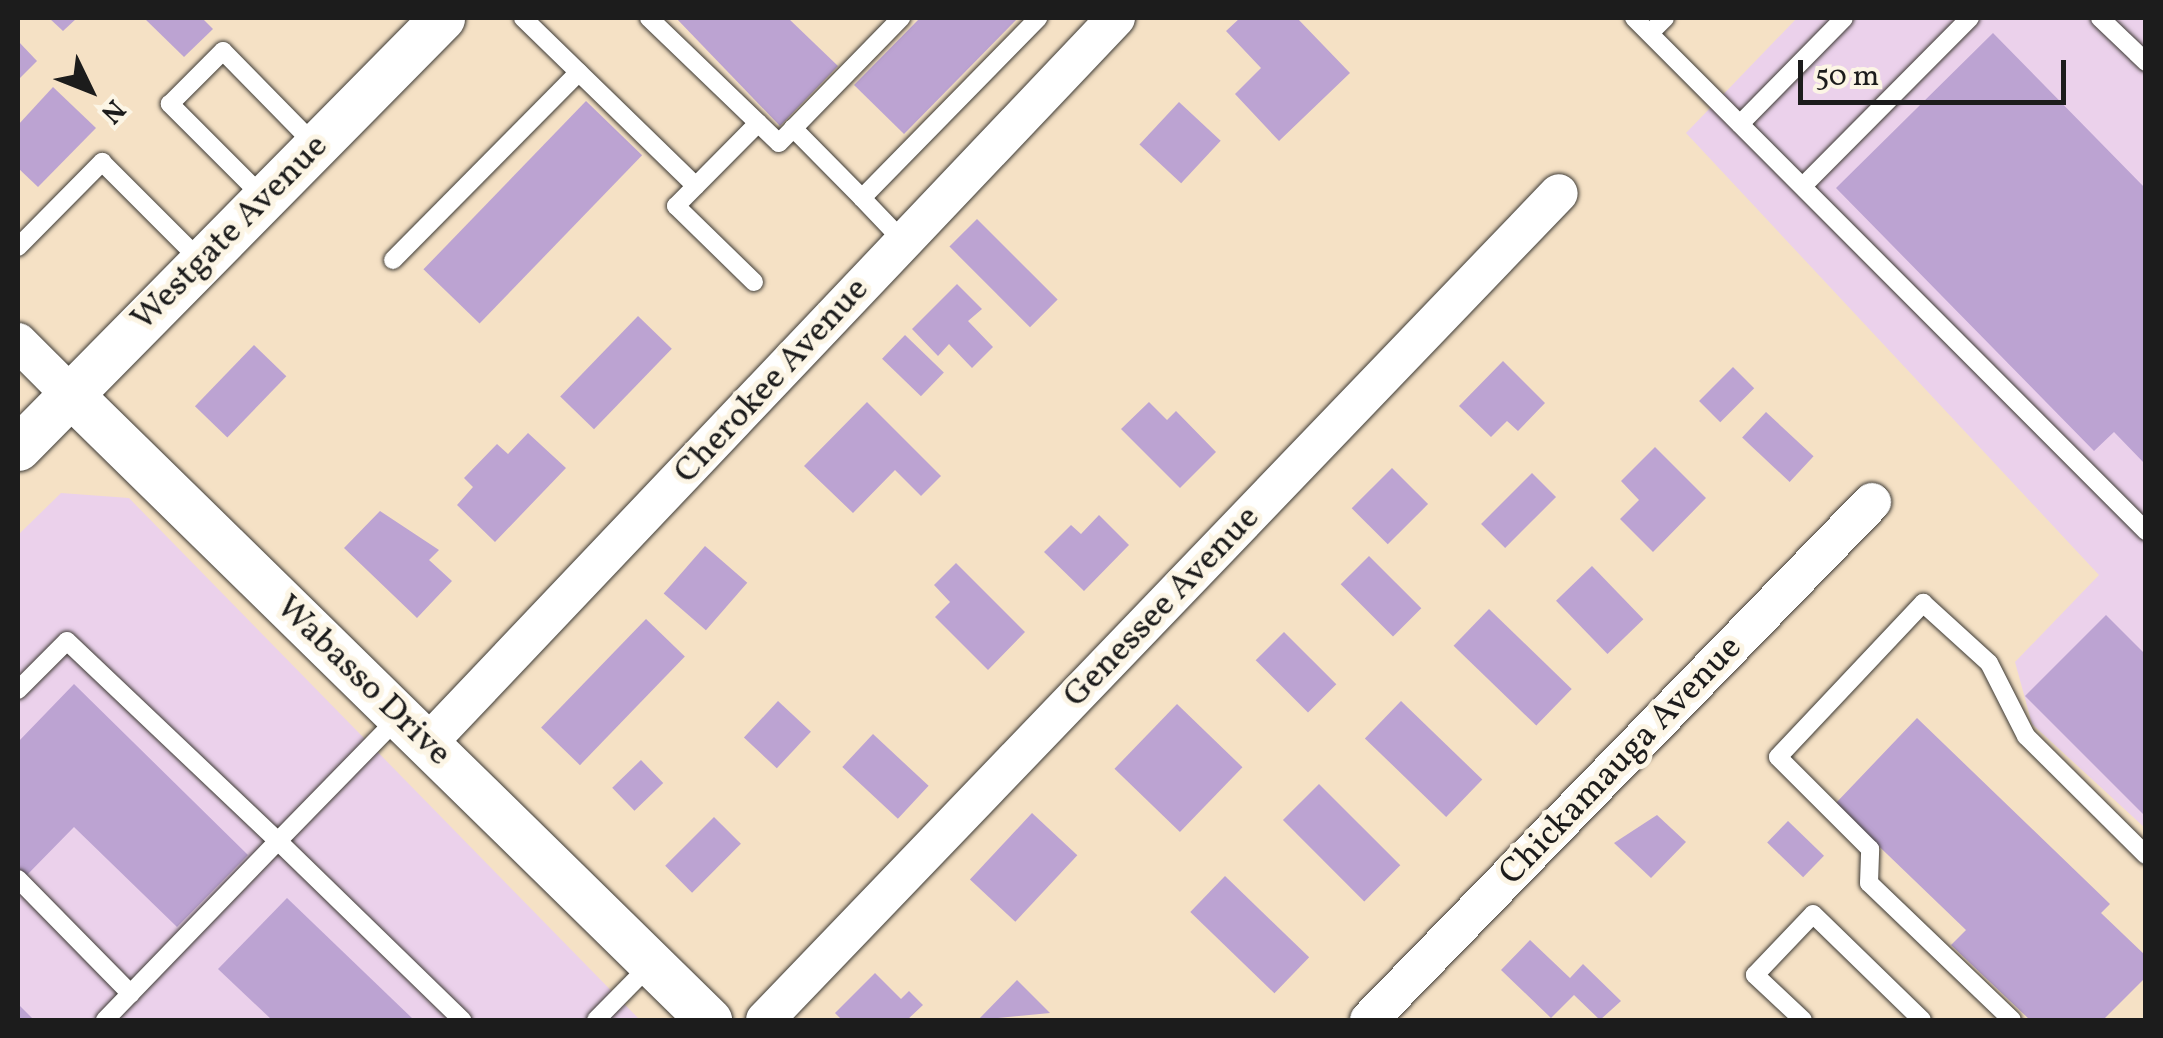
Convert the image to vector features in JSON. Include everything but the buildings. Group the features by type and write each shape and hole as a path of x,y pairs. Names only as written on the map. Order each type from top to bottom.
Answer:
{"street":[{"name":"Westgate Avenue","path":"18,448 442,18"},
{"name":"Cherokee Avenue","path":"413,730 904,242 1116,18"},
{"name":"Genessee Avenue","path":"765,1020 1560,192"},
{"name":"Wabasso Drive","path":"18,342 708,1020"},
{"name":"Chickamauga Avenue","path":"1369,1020 1872,502"}],"lane":[{"path":"523,18 696,186"},
{"path":"649,18 779,143 901,18"},
{"path":"862,198 1038,18"},
{"path":"1634,18 2146,531"},
{"path":"1650,33 1665,18"},
{"path":"1740,124 1844,18"},
{"path":"1803,186 1970,18"},
{"path":"2100,18 2146,62"},
{"path":"264,198 170,104 224,51 316,145"},
{"path":"393,260 580,72"},
{"path":"754,282 676,206 758,123"},
{"path":"793,128 904,242"},
{"path":"18,247 102,162 202,262"},
{"path":"2012,1020 1869,883 1870,849 1778,757 1924,603 1989,663 2026,736 2146,855"},
{"path":"18,690 66,641 462,1020"},
{"path":"105,1020 278,841 413,730"},
{"path":"18,879 131,994"},
{"path":"1803,1020 1756,975 1813,914 1922,1020"},
{"path":"596,1020 651,964"}],"shaded area":[{"path":"1797,18 2145,18 2145,828 2032,724 2015,662 2099,575 1686,133"},
{"path":"61,493 129,498 640,1020 18,1020 18,535"}]}
